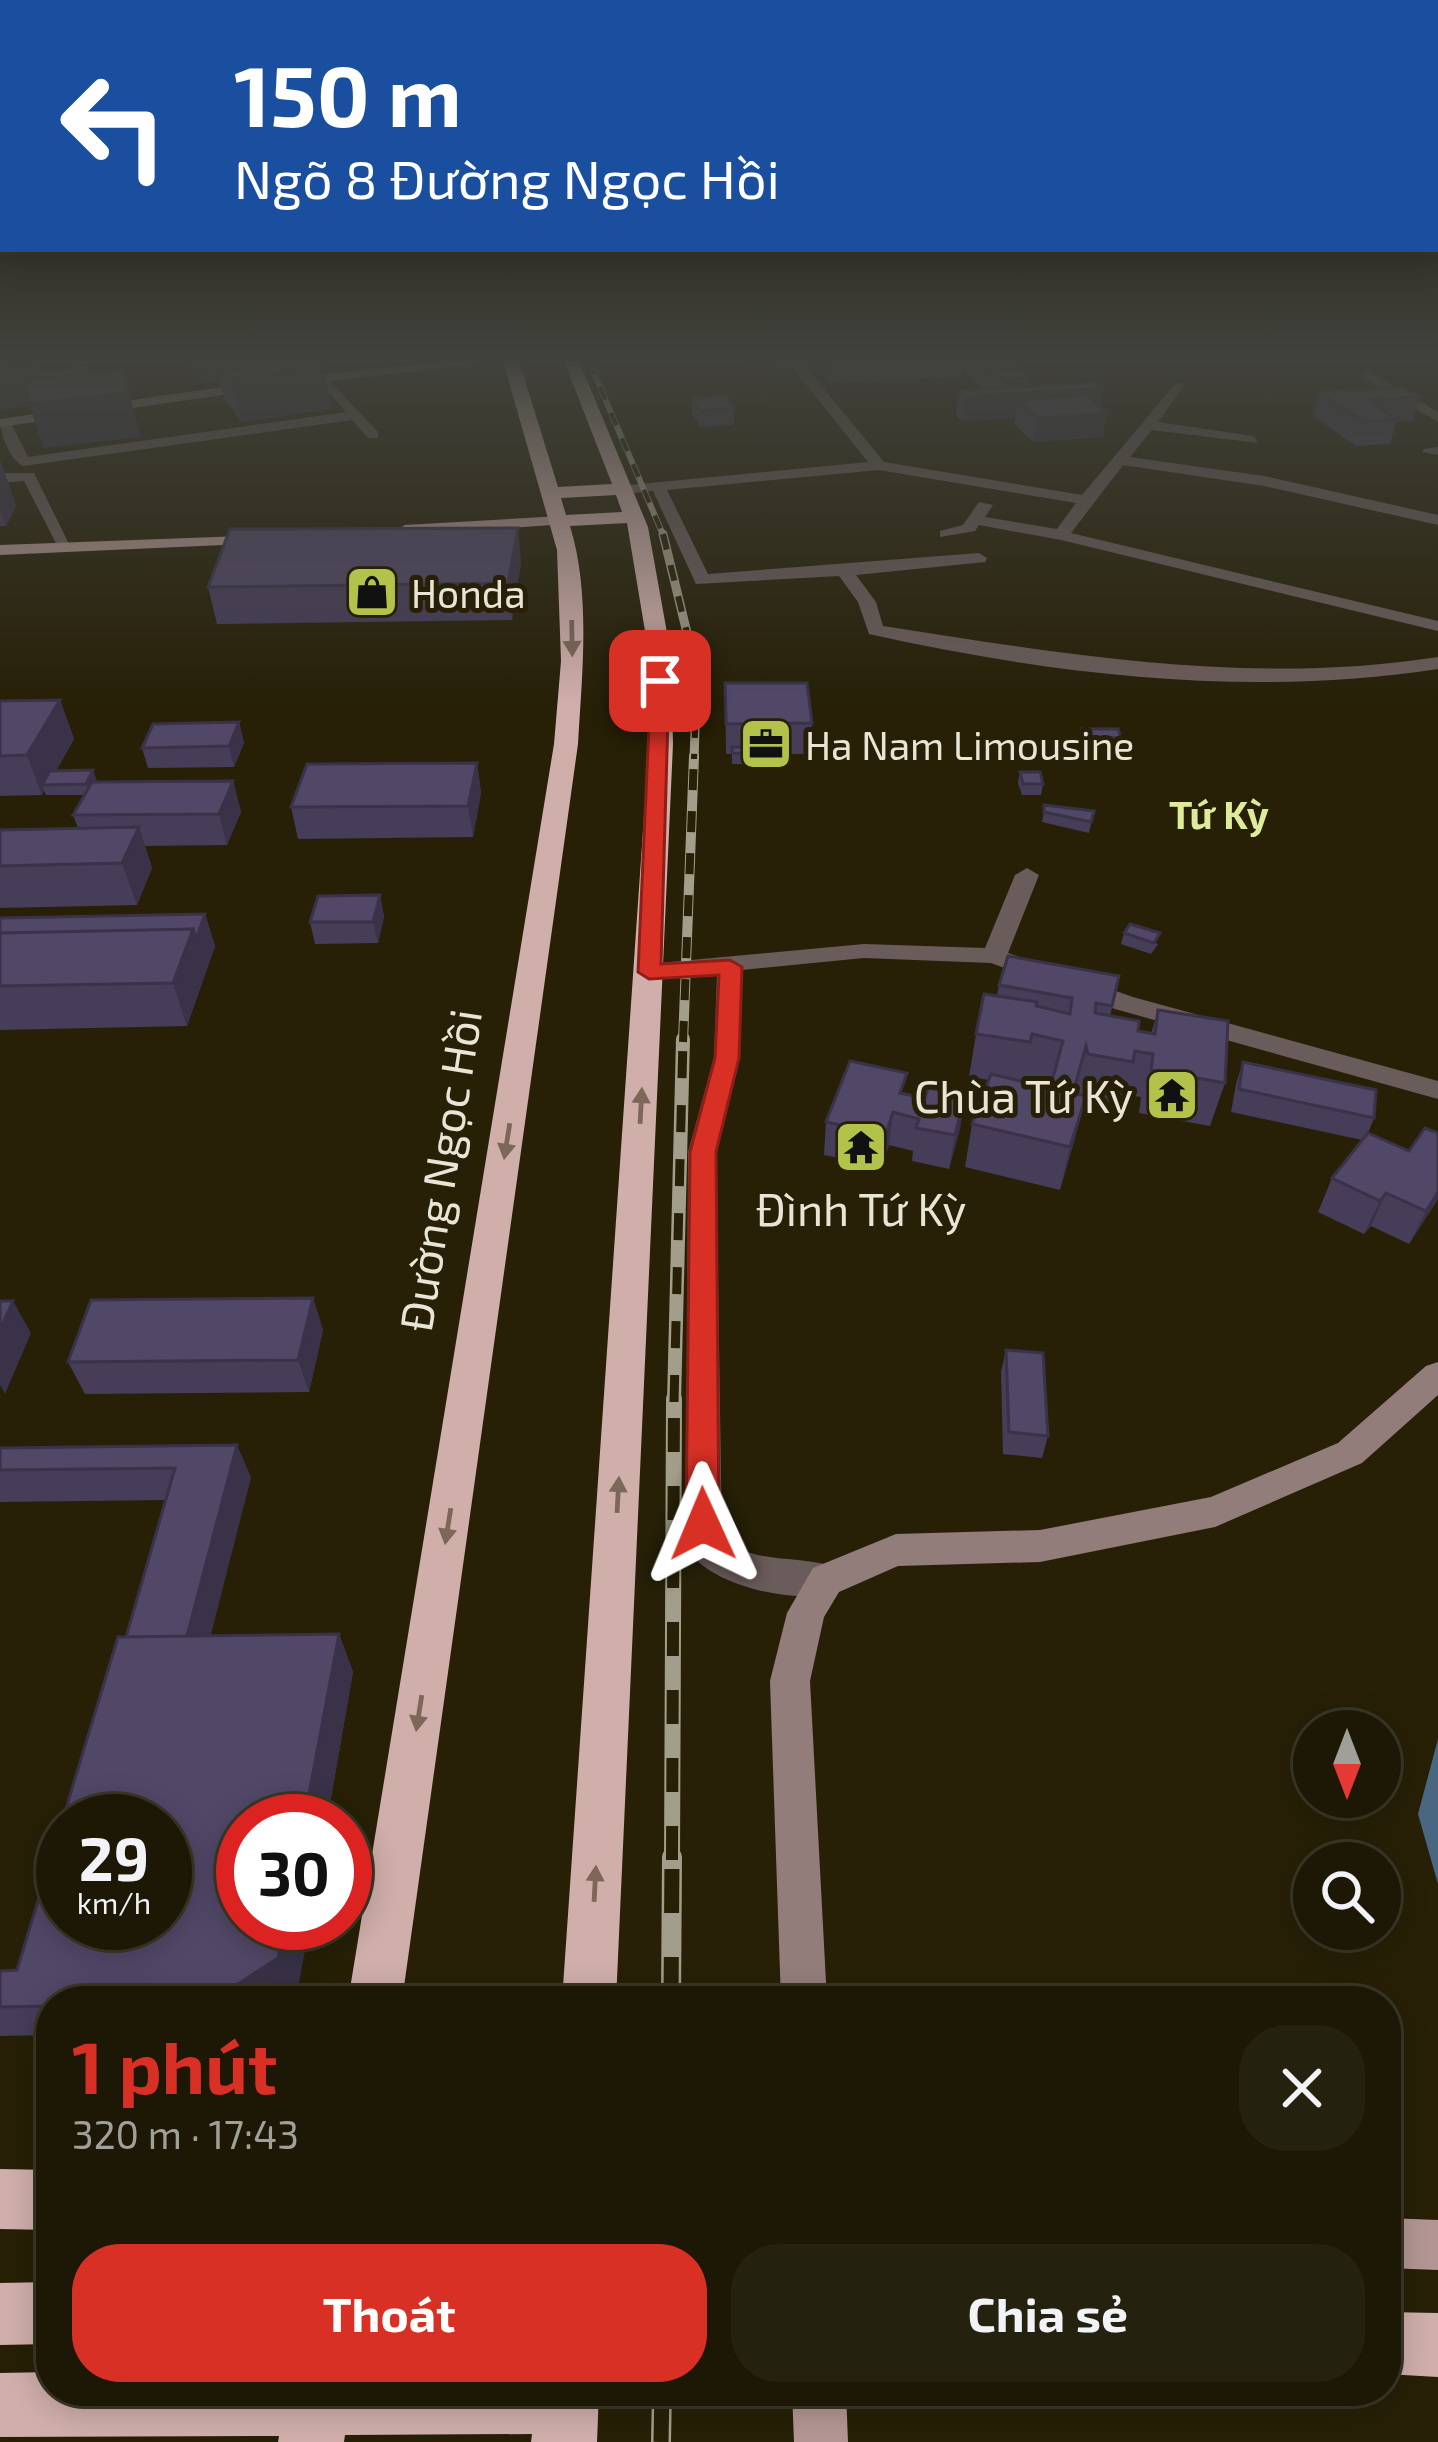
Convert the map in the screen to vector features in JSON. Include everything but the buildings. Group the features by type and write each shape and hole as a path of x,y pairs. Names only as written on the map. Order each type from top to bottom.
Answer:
{"highway":[{"name":"Đường Ngọc Hồi","path":"377,1986 566,744 571,619 557,507 547,475"},
{"path":"590,1986 661,745 660,655 629,503 617,475"},
{"path":"557,507 629,503"},
{"path":"557,507 629,503"},
{"path":"0,2199 36,2200"},
{"path":"0,2314 36,2313"},
{"path":"1401,2344 1438,2345"},
{"path":"0,2405 36,2406"},
{"path":"45,2406 566,2412"}],"main road":[{"path":"385,531 557,507"},
{"path":"0,550 292,536"},
{"path":"1401,2243 1438,2245"},
{"path":"820,2406 821,2442"}],"street":[{"path":"629,503 657,484 768,475"},
{"path":"933,475 1084,502"},
{"path":"1061,535 1107,475"},
{"path":"1223,475 1438,520"},
{"path":"0,478 29,476 66,548"},
{"path":"657,484 702,580 844,571 981,551 973,524"},
{"path":"973,524 999,486"},
{"path":"946,534 973,524 1061,535 1438,626"},
{"path":"844,571 868,602 875,630 1156,668 1278,677 1372,677 1438,663"},
{"path":"994,956 1027,875"},
{"path":"649,972 864,951 994,956 1124,1003 1438,1090"},
{"path":"730,967 727,1058 703,1152 704,1546 725,1564 759,1576 826,1580 896,1550 1040,1546 1215,1512 1350,1453 1438,1375"},
{"path":"803,1986 790,1681 806,1613 826,1580"}],"water":[{"path":"1438,1739 1438,1884 1418,1814"}],"railway":[{"path":"638,475 663,536"},
{"path":"663,536 697,674 694,759"},
{"path":"683,1042 694,756"},
{"path":"674,1402 683,1039"},
{"path":"672,1860 674,1399"},
{"path":"671,1986 672,1857"},
{"path":"661,2442 662,2406"}],"place":[{"name":"Honda","path":"372,592"},
{"name":"Ha Nam Limousine","path":"766,744"},
{"name":"Chùa Tứ Kỳ","path":"1172,1095"},
{"name":"Đình Tứ Kỳ","path":"861,1147"}],"district":[{"name":"Tứ Kỳ","path":"1219,813"}],"route":[{"path":"660,681 649,972 730,967 727,1058 703,1152 703,1524"}]}
